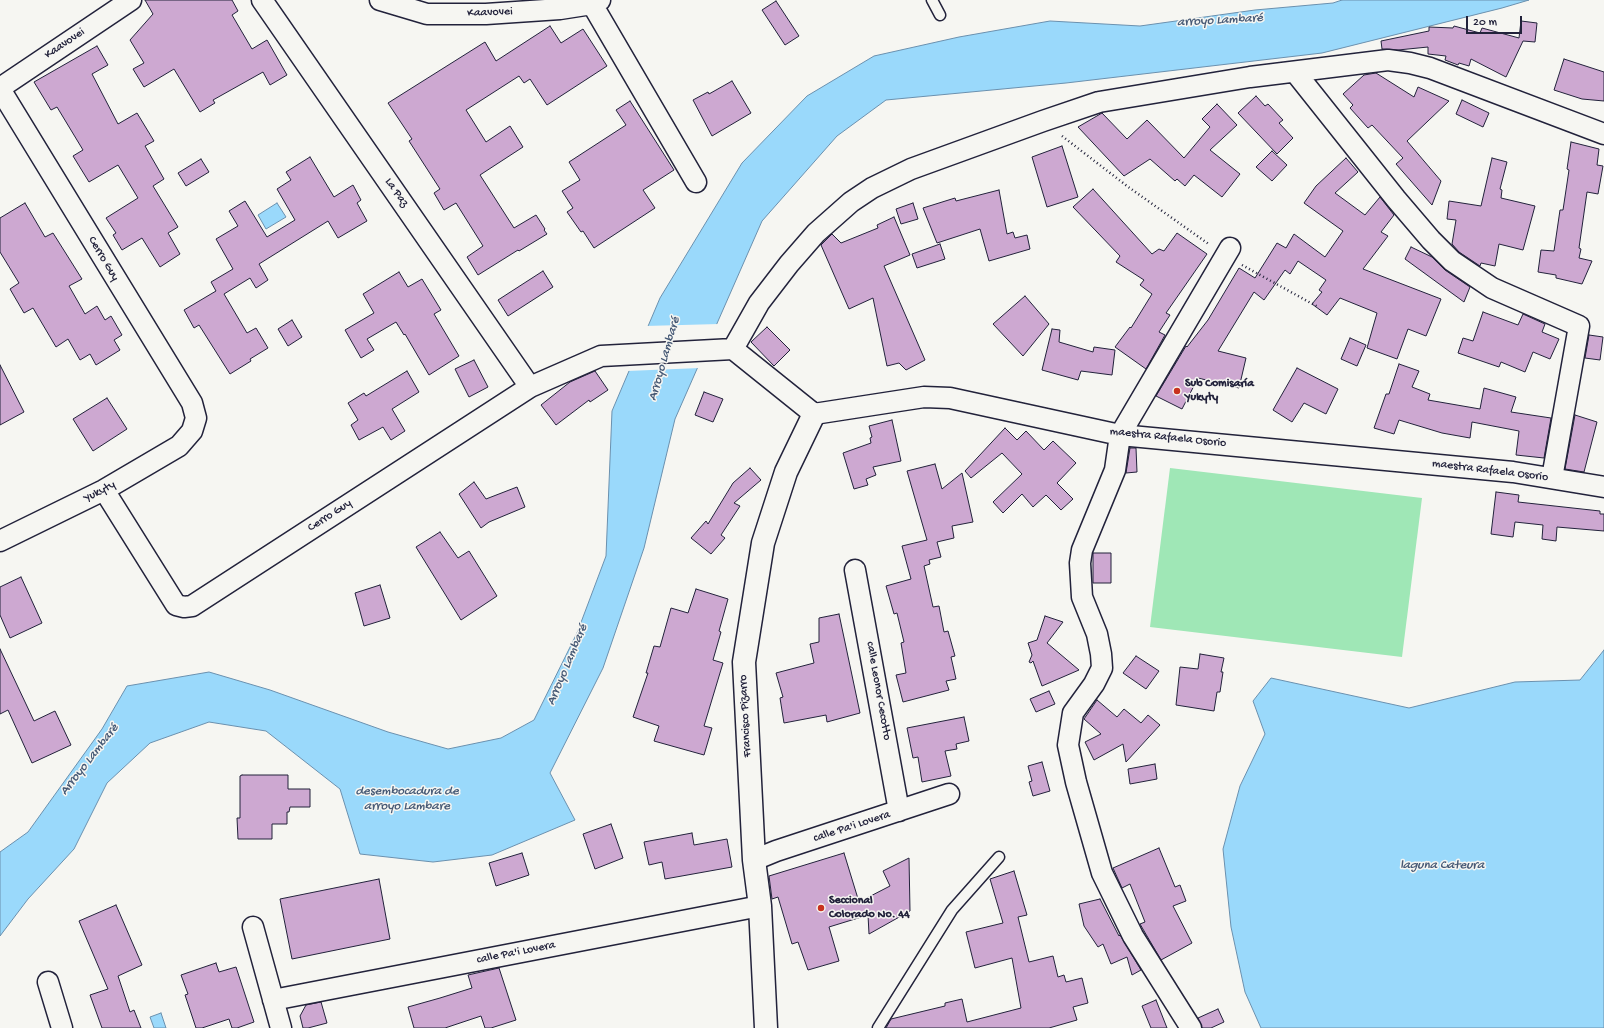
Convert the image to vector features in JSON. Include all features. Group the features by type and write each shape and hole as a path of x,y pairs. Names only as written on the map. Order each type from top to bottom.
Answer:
{"street":[{"name":"Kaavovei","path":"0,89 131,0"},
{"name":"La Paz","path":"262,0 530,387"},
{"name":"Kaavovei","path":"380,0 427,14 486,14 560,8 592,1"},
{"path":"592,1 696,182"},
{"path":"814,414 727,350 759,303 789,264 816,233 851,202 872,188 912,169 1043,121 1099,102 1250,77 1388,60 1430,68 1604,134"},
{"path":"1295,72 1396,199 1431,240 1452,261 1492,288 1579,326 1552,478"},
{"name":"Cerro Guy","path":"0,89 192,403 196,418 192,431"},
{"path":"1191,1028 1133,936 1102,873 1076,782 1068,745 1073,713 1094,684 1102,668 1097,634 1082,597 1080,563 1082,550 1114,470 1120,435 1227,252"},
{"name":"Cerro Guy","path":"104,490 176,605 184,607 192,606 530,387 601,356 727,350"},
{"name":"maestra Rafaela Osorio","path":"814,414 924,397 950,398 1120,435 1513,472 1604,487"},
{"name":"Francisco Pizarro","path":"766,1028 760,906 754,860 744,662 763,543 786,472 814,414"},
{"name":"Yukyty","path":"0,541 104,490 179,446 192,431"},
{"name":"calle Leonor Cecotto","path":"856,570 899,811"},
{"name":"calle Pa'i Lovera","path":"754,860 776,851 949,794"},
{"name":"calle Pa'i Lovera","path":"273,1000 760,906"},
{"path":"253,927 281,1028"},
{"path":"48,982 62,1028"}],"lane":[{"path":"932,0 940,15"},
{"path":"878,1028 952,910 999,857"}],"path":[{"path":"1043,121 1127,186 1227,252 1318,307"}],"green space":[{"path":"1170,468 1422,498 1402,657 1150,627"}],"water":[{"name":"desembocadura de arroyo Lambare","path":"1342,0 1529,0 1322,53 1066,83 886,100 837,136 762,221 675,419 644,548 603,668 550,773 575,820 492,855 433,862 360,854 340,789 266,731 209,722 150,743 107,783 74,849 28,899 0,936 0,852 28,832 102,729 127,686 209,672 270,690 388,732 448,749 501,738 534,720 577,633 606,556 612,411 660,298 742,163 807,96 874,56 959,37 1050,21 1140,26 1255,10 1333,3"},
{"path":"277,203 286,217 266,229 258,215"},
{"name":"laguna Cateura","path":"1604,650 1604,1028 1261,1028 1245,992 1231,927 1223,849 1240,786 1265,734 1253,701 1271,678 1409,708 1515,682 1580,680"},
{"path":"161,1013 166,1028 154,1028 150,1017"}],"pier":[{"path":"719,324 700,368 627,371 645,326"}],"building":[{"path":"145,0 232,0 238,11 232,15 252,49 267,40 287,75 270,85 263,72 213,100 215,103 200,112 174,69 144,87 133,69 144,63 130,40 153,14"},
{"path":"776,1 799,36 785,45 762,10"},
{"path":"1521,21 1537,23 1535,42 1523,41 1506,77 1471,59 1469,66 1459,63 1458,65 1445,60 1446,56 1428,54 1428,47 1398,50 1382,49 1381,41 1429,31 1429,27 1453,28 1454,26 1480,33 1482,28 1519,38"},
{"path":"550,26 561,43 583,29 607,66 547,105 530,79 524,83 519,76 466,110 486,142 510,126 523,147 480,175 514,228 536,215 547,234 478,275 467,257 483,246 456,203 444,210 434,193 440,189 409,141 412,139 388,103 485,42 496,61"},
{"path":"97,46 108,65 92,74 118,124 137,113 154,141 145,146 164,179 153,186 178,227 168,233 180,254 160,267 142,238 122,250 113,235 116,233 106,218 138,198 118,165 89,182 73,156 83,150 57,107 51,110 34,82"},
{"path":"1564,59 1604,72 1604,101 1582,99 1554,90"},
{"path":"1376,73 1414,97 1418,87 1449,101 1407,141 1441,181 1432,205 1396,164 1403,158 1372,125 1368,128 1350,108 1353,105 1343,94 1364,75"},
{"path":"732,81 751,113 712,136 693,100 708,92 709,94"},
{"path":"1256,96 1265,106 1268,104 1283,120 1279,123 1293,138 1277,154 1238,113"},
{"path":"1462,100 1489,113 1483,127 1456,114"},
{"path":"630,101 674,170 643,190 655,208 594,248 583,231 581,232 567,212 573,208 562,191 580,180 569,162 626,125 616,110"},
{"path":"1217,104 1237,125 1210,150 1240,174 1222,197 1194,175 1185,186 1177,179 1175,181 1150,159 1124,176 1078,127 1102,113 1127,139 1147,120 1184,158 1210,127 1202,119"},
{"path":"1571,142 1599,149 1597,165 1603,166 1598,194 1587,192 1579,248 1581,249 1579,258 1592,261 1582,284 1556,278 1556,275 1538,272 1541,250 1554,251 1560,210 1563,210 1569,170 1567,169"},
{"path":"1062,146 1078,197 1047,207 1032,157"},
{"path":"1272,151 1287,165 1272,181 1256,167"},
{"path":"310,157 334,197 353,185 361,200 357,203 367,221 338,238 328,221 259,264 268,280 256,288 250,278 224,294 247,333 256,328 268,348 230,374 199,325 194,328 184,310 216,291 211,282 233,269 216,239 238,226 229,211 245,201 267,237 295,220 277,189 291,180 286,172"},
{"path":"1346,158 1358,172 1335,193 1365,215 1380,197 1394,215 1381,232 1388,236 1363,269 1441,299 1426,336 1408,329 1397,359 1367,348 1377,313 1340,298 1327,315 1312,304 1322,292 1319,290 1326,280 1298,261 1290,274 1285,270 1264,300 1254,292 1218,351 1246,358 1239,388 1198,378 1182,409 1156,396 1186,346 1187,347 1208,320 1239,268 1255,278 1277,243 1286,248 1294,234 1325,257 1343,231 1304,203 1316,186"},
{"path":"1492,158 1507,162 1500,189 1502,190 1501,198 1535,206 1523,250 1499,244 1495,266 1481,263 1480,266 1459,252 1452,244 1456,220 1447,219 1449,201 1481,206"},
{"path":"201,159 209,172 186,186 178,173"},
{"path":"1093,189 1152,254 1159,249 1164,251 1177,233 1207,254 1166,313 1170,315 1159,332 1165,335 1146,369 1115,347 1130,327 1131,328 1152,294 1140,285 1144,280 1116,262 1120,256 1073,207"},
{"path":"999,190 1007,234 1013,232 1015,238 1027,235 1030,249 989,261 980,229 937,243 923,208 955,198 956,201"},
{"path":"25,203 45,237 53,233 82,279 69,286 85,314 97,306 105,320 111,316 122,335 114,340 120,350 96,365 90,354 80,360 68,339 56,347 33,308 24,313 10,289 19,283 0,252 0,218"},
{"path":"913,203 918,219 901,224 896,209"},
{"path":"894,217 910,255 884,266 925,360 906,370 899,363 887,366 873,298 849,309 821,245 832,234 841,243 878,228 877,225"},
{"path":"940,244 945,259 917,268 912,254"},
{"path":"1411,247 1432,257 1445,270 1470,287 1464,302 1405,259"},
{"path":"543,271 553,287 508,316 498,300"},
{"path":"399,272 408,287 422,279 441,310 434,314 459,356 429,375 405,334 404,335 396,322 367,339 374,350 361,358 345,330 374,313 363,294"},
{"path":"1025,296 1049,324 1023,356 993,324"},
{"path":"1483,312 1518,325 1523,314 1545,324 1542,332 1559,339 1550,359 1533,352 1525,372 1501,362 1499,367 1458,353 1463,338 1473,341"},
{"path":"292,320 302,337 288,346 278,329"},
{"path":"767,327 790,350 774,366 751,342"},
{"path":"1052,329 1060,330 1059,342 1093,352 1094,347 1115,350 1112,375 1081,371 1078,380 1042,370"},
{"path":"1589,335 1603,337 1600,360 1585,358"},
{"path":"1350,338 1366,345 1357,366 1341,359"},
{"path":"474,360 488,387 469,397 455,369"},
{"path":"1399,364 1419,371 1412,387 1430,394 1428,400 1480,409 1484,388 1516,397 1511,412 1551,418 1544,458 1516,455 1519,431 1472,422 1470,438 1442,433 1399,420 1394,434 1374,428 1386,394 1389,394"},
{"path":"0,365 24,412 0,425"},
{"path":"1297,368 1338,389 1326,414 1304,403 1292,422 1273,410"},
{"path":"407,371 419,392 392,409 405,431 391,440 383,427 359,440 351,425 358,420 348,403 364,393 366,396"},
{"path":"595,371 608,390 590,402 589,400 556,425 541,405 570,382"},
{"path":"704,392 723,399 713,422 695,415"},
{"path":"107,398 127,429 93,451 73,419"},
{"path":"1575,415 1597,422 1584,472 1565,469"},
{"path":"892,420 901,461 873,467 876,475 866,479 868,485 854,489 843,453 871,443 870,438 872,437 869,426"},
{"path":"1005,428 1017,440 1026,431 1044,450 1053,441 1076,463 1057,483 1073,499 1061,510 1046,495 1033,507 1022,494 1003,513 993,502 1022,474 1002,453 971,478 965,471"},
{"path":"1130,448 1136,448 1137,472 1126,473"},
{"path":"935,464 942,489 962,473 973,522 952,526 954,538 937,542 941,557 929,560 930,564 924,566 933,607 939,606 944,632 948,631 955,656 951,657 956,679 946,681 949,690 903,702 896,675 906,673 901,643 904,642 897,613 894,614 886,586 911,579 902,546 927,540 907,471"},
{"path":"750,468 761,480 734,503 740,506 721,535 725,538 711,554 691,538 706,521 708,524 733,483"},
{"path":"474,482 486,499 517,487 525,507 489,522 481,528 459,494"},
{"path":"1496,492 1519,495 1518,502 1600,511 1600,514 1604,514 1604,531 1557,527 1556,541 1542,539 1543,525 1515,522 1513,537 1491,534"},
{"path":"440,532 458,558 469,551 497,596 461,620 416,547"},
{"path":"1093,553 1111,553 1111,583 1093,583"},
{"path":"21,577 42,623 10,638 0,615 0,587"},
{"path":"380,585 390,618 364,626 355,593"},
{"path":"696,589 728,599 713,660 723,663 704,726 712,728 704,755 654,741 659,726 633,717 648,673 646,673 654,646 660,647 671,608 688,613"},
{"path":"839,614 860,713 827,722 826,715 784,723 780,698 783,697 776,673 814,663 810,644 819,642 819,618"},
{"path":"1045,616 1063,622 1047,643 1079,670 1042,686 1033,661 1031,663 1029,662 1032,655 1028,643 1037,640"},
{"path":"0,649 34,721 55,711 71,745 32,763 8,710 0,714"},
{"path":"1200,654 1224,658 1221,672 1223,672 1220,692 1217,692 1214,711 1176,705 1180,667 1198,669"},
{"path":"1136,656 1159,671 1146,689 1123,673"},
{"path":"1049,691 1055,704 1036,712 1030,699"},
{"path":"1097,700 1117,717 1124,709 1141,723 1148,715 1160,725 1126,762 1123,744 1094,760 1085,742 1101,734 1084,719"},
{"path":"964,717 969,741 956,744 957,749 945,751 951,776 922,782 918,757 913,758 907,728"},
{"path":"1042,762 1050,791 1033,796 1029,782 1032,781 1028,766"},
{"path":"1155,764 1157,779 1130,784 1128,769"},
{"path":"288,775 288,789 310,789 310,807 290,807 289,812 287,812 287,824 272,824 272,839 238,839 237,818 240,818 240,776"},
{"path":"611,824 623,858 595,869 583,834"},
{"path":"692,833 694,845 727,839 732,867 665,879 662,862 649,865 644,842"},
{"path":"1159,848 1175,887 1180,885 1186,901 1173,906 1192,943 1161,960 1140,924 1145,922 1130,884 1122,888 1113,868"},
{"path":"522,853 529,875 496,886 489,863"},
{"name":"Seccional Colorado No. 44","path":"844,853 859,902 890,886 883,871 909,858 910,911 869,934 868,915 829,927 839,961 808,970 798,942 792,944 778,897 772,899 769,876"},
{"path":"1014,871 1027,915 1018,917 1029,962 1053,956 1058,977 1064,975 1066,982 1082,978 1088,1003 1073,1007 1077,1020 1049,1028 886,1028 891,1019 945,1006 945,1003 962,999 967,1022 1021,1008 1012,958 975,968 966,932 1003,923 990,879"},
{"path":"379,879 390,939 292,959 280,899"},
{"path":"1100,899 1119,936 1120,935 1141,970 1132,975 1127,957 1111,964 1103,944 1098,947 1084,926 1079,904"},
{"path":"116,905 142,965 118,976 130,1012 134,1010 141,1028 102,1028 90,995 108,989 79,921"},
{"path":"216,963 219,972 236,967 254,1022 237,1028 232,1028 229,1019 202,1028 196,1028 185,995 188,994 181,975"},
{"path":"499,968 516,1020 491,1028 485,1028 481,1016 445,1028 414,1028 408,1007 472,988 468,975"},
{"path":"1156,1000 1167,1028 1151,1028 1142,1006"},
{"path":"321,1002 327,1023 303,1028 300,1016 306,1005"},
{"path":"1218,1009 1224,1022 1211,1028 1202,1028 1198,1018"}],"place":[{"name":"Sub Comisaría Yukyty","path":"1177,391"},
{"name":"Seccional Colorado No. 44","path":"821,908"}],"water label":[{"name":"arroyo Lambaré","path":"1220,21"},
{"name":"Arroyo Lambaré","path":"665,359"},
{"name":"Arroyo Lambaré","path":"568,665"},
{"name":"Arroyo Lambaré","path":"90,760"}]}
